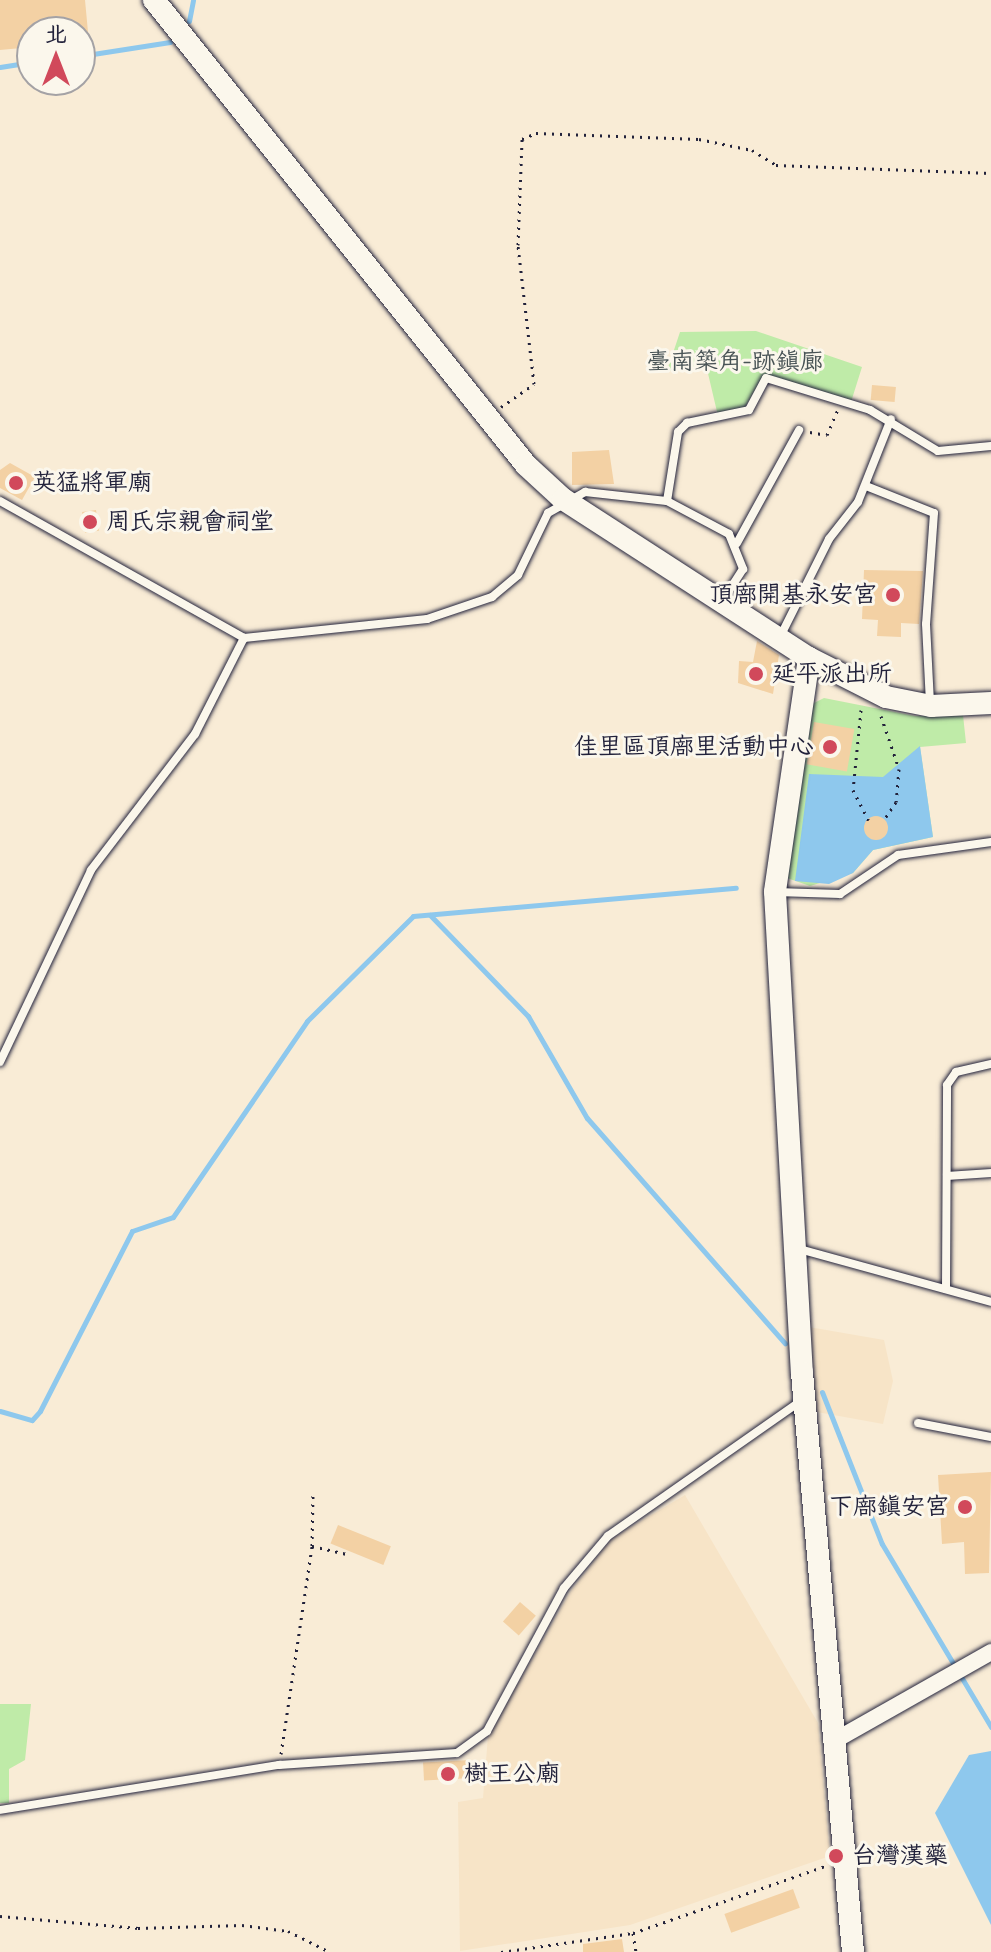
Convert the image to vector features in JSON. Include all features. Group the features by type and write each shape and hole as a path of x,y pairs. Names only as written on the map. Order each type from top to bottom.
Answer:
{"street":[{"path":"154,0 488,417 563,499 724,599 809,658 886,697 931,706 991,703"},
{"path":"809,658 775,892 804,1398 832,1742 853,1952"},
{"path":"832,1742 957,1668 991,1652"}],"lane":[{"path":"667,501 678,432 687,423 749,410 766,378 891,419 938,451 991,446"},
{"path":"779,639 829,539 866,486 891,419"},
{"path":"724,599 743,569 737,543 799,430"},
{"path":"866,486 934,513 926,624 931,706"},
{"path":"0,501 244,638 427,619 492,597 518,575 563,499 625,492 667,501 737,543"},
{"path":"0,1062 91,870 195,734 244,638"},
{"path":"775,892 840,894 898,855 991,842"},
{"path":"946,1289 947,1085 956,1072 991,1064"},
{"path":"947,1176 991,1173"},
{"path":"793,1247 991,1302"},
{"path":"0,1810 279,1765 457,1753 473,1745 564,1588 608,1536 804,1398"},
{"path":"918,1423 991,1437"}],"path":[{"path":"488,417 534,384 518,245 522,139 536,133 699,139 741,146 776,165 991,173"},
{"path":"799,430 827,435 840,404"},
{"path":"861,710 852,778 868,820"},
{"path":"880,713 899,764 896,802 884,820"},
{"path":"279,1765 312,1546 313,1493"},
{"path":"312,1546 350,1555"},
{"path":"501,1952 633,1933 843,1860"},
{"path":"0,1916 138,1928 242,1925 288,1931 330,1952"},
{"path":"633,1933 636,1952"}],"shaded area":[{"path":"809,1327 884,1340 893,1381 883,1424 817,1412"},
{"path":"685,1495 818,1723 830,1856 630,1925 460,1951 458,1802 483,1798 488,1736 571,1591 611,1539"}],"green space":[{"name":"臺南築角-跡鎮廊","path":"756,331 862,367 851,402 763,376 745,407 718,416 706,365 667,371 680,332"},
{"path":"824,698 915,716 963,715 966,743 920,747 933,837 873,850 853,873 810,886 787,878 808,706"},
{"path":"0,1704 31,1704 25,1760 9,1769 9,1803 0,1803"}],"water":[{"path":"920,746 933,837 873,850 853,873 829,884 795,881 809,774 883,777"},
{"path":"991,1751 991,1925 935,1813 969,1755"}],"building":[{"path":"0,0 85,0 86,16 16,16 16,48 0,50"},
{"path":"872,385 896,387 895,402 871,400"},
{"path":"609,450 614,484 572,485 572,452"},
{"name":"英猛將軍廟","path":"10,463 35,477 22,500 0,488 0,470"},
{"name":"周氏宗親會祠堂","path":"96,510 99,531 85,533 82,512"},
{"name":"頂廍開基永安宮","path":"864,570 923,571 919,624 901,623 901,637 877,636 878,620 862,619"},
{"name":"延平派出所","path":"757,641 779,655 773,694 738,683 739,661 753,662"},
{"name":"佳里區頂廍里活動中心","path":"814,722 854,729 847,771 807,764"},
{"path":"876,816 884,820 888,828 884,836 876,840 868,836 864,828 868,820"},
{"name":"下廍鎮安宮","path":"991,1472 989,1573 965,1574 964,1542 942,1544 938,1475"},
{"path":"338,1525 391,1546 383,1565 331,1544"},
{"path":"520,1602 536,1616 519,1635 503,1622"},
{"name":"樹王公廟","path":"471,1760 472,1778 424,1780 423,1763"},
{"path":"793,1889 800,1908 731,1933 724,1914"},
{"path":"622,1939 624,1952 583,1952 583,1944"}],"waterway":[{"path":"189,21 193,0"},
{"path":"96,54 170,42"},
{"path":"0,67 16,64"},
{"path":"0,1411 32,1420 40,1411 132,1231 173,1217 307,1021 413,916 736,888"},
{"path":"430,915 528,1016 587,1118 785,1343"},
{"path":"822,1392 882,1544 991,1727"}],"place":[{"name":"英猛將軍廟","path":"16,483"},
{"name":"周氏宗親會祠堂","path":"90,522"},
{"name":"頂廍開基永安宮","path":"893,595"},
{"name":"延平派出所","path":"756,674"},
{"name":"佳里區頂廍里活動中心","path":"830,747"},
{"name":"下廍鎮安宮","path":"965,1507"},
{"name":"樹王公廟","path":"448,1774"},
{"name":"台灣漢藥","path":"836,1856"}]}
